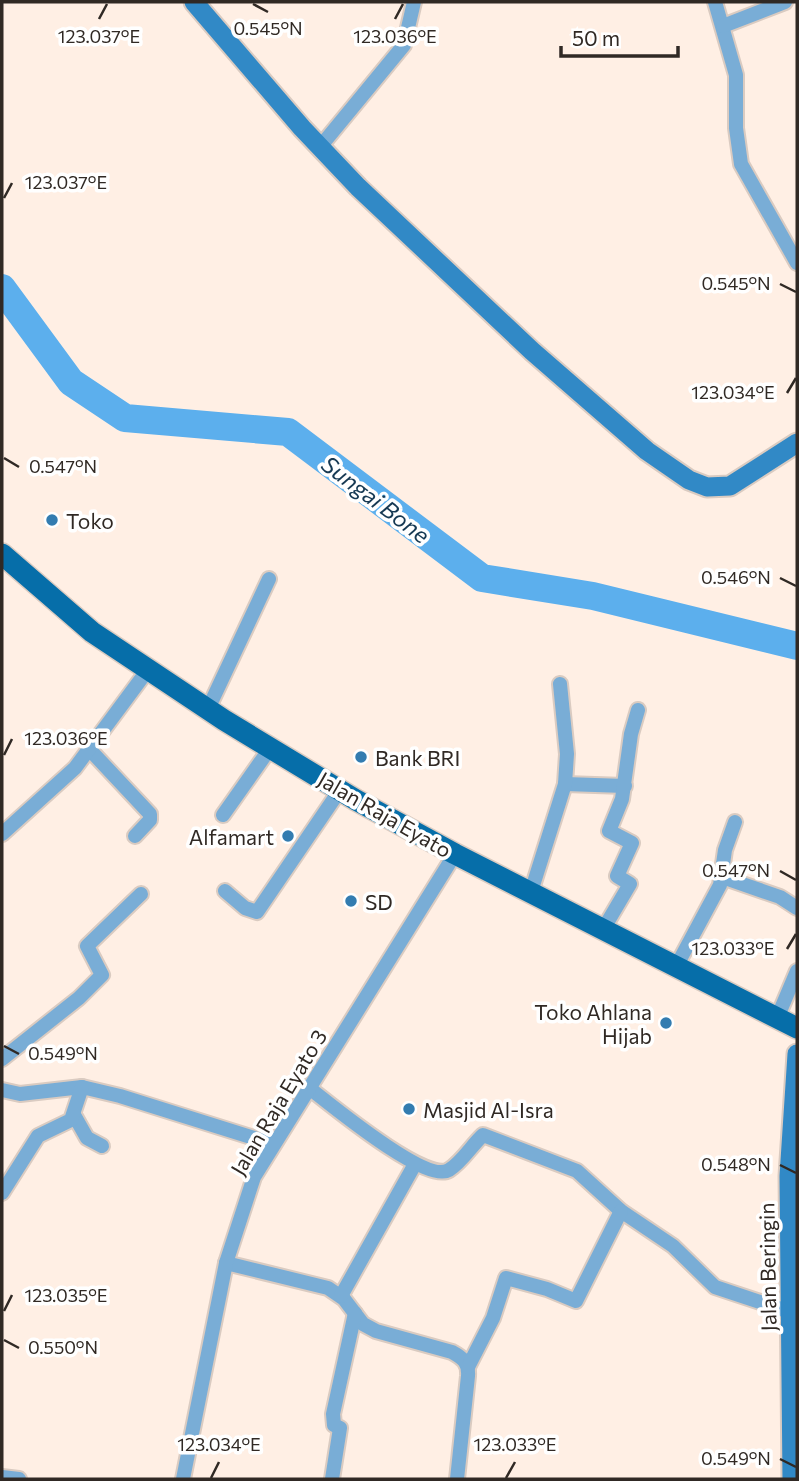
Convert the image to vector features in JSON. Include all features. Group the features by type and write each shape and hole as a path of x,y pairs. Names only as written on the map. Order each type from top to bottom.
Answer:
{"main road":[{"name":"Jalan Raja Eyato","path":"2,554 92,632 147,671 340,790 455,854 797,1028"}],"street":[{"path":"194,2 358,187 532,351 639,445 689,480 707,487 730,486 797,443"},
{"path":"320,147 404,45 414,2"},
{"path":"715,2 736,75 736,128 741,164 797,263"},
{"path":"723,26 785,2"},
{"path":"208,709 269,579"},
{"path":"2,834 55,789 91,751 147,671"},
{"path":"531,892 550,840 565,785 567,754 560,684"},
{"path":"604,928 630,884 617,876 632,843 609,831 625,786 631,734 638,710"},
{"path":"223,815 271,747"},
{"path":"91,751 150,814 150,820 135,836"},
{"path":"565,785 625,786"},
{"path":"225,891 245,908 257,912 340,790"},
{"path":"677,965 722,877 725,850 735,822"},
{"name":"Jalan Raja Eyato 3","path":"184,1479 226,1263 254,1177 455,854"},
{"path":"722,877 780,897 797,908"},
{"path":"2,1059 79,998 102,975 87,946 141,894"},
{"path":"778,1016 797,971"},
{"name":"Jalan Beringin","path":"792,1479 789,1176 797,1054"},
{"path":"2,1090 20,1094 82,1087 120,1096 273,1144"},
{"path":"2,1193 38,1136 66,1124 74,1115 82,1087"},
{"path":"308,1087 415,1164 436,1173 449,1170 480,1138 489,1135 577,1171 621,1211 673,1246 715,1287 790,1312"},
{"path":"74,1115 87,1138 102,1146"},
{"path":"341,1296 415,1164"},
{"path":"457,1479 468,1367 493,1318 506,1278 547,1289 576,1301 621,1211"},
{"path":"226,1263 296,1278 341,1296 363,1324 376,1331 452,1352 462,1357 468,1367"},
{"path":"332,1479 340,1428 334,1425 333,1414 355,1313"},
{"path":"2,1477 19,1479"}],"waterway":[{"name":"Sungai Bone","path":"2,288 71,382 125,418 288,432 482,578 593,596 797,646"}],"place":[{"name":"Toko","path":"52,520"},
{"name":"Bank BRI","path":"361,757"},
{"name":"Alfamart","path":"288,836"},
{"name":"SD","path":"351,901"},
{"name":"Toko Ahlana Hijab","path":"666,1023"},
{"name":"Masjid Al-Isra","path":"409,1109"}]}
